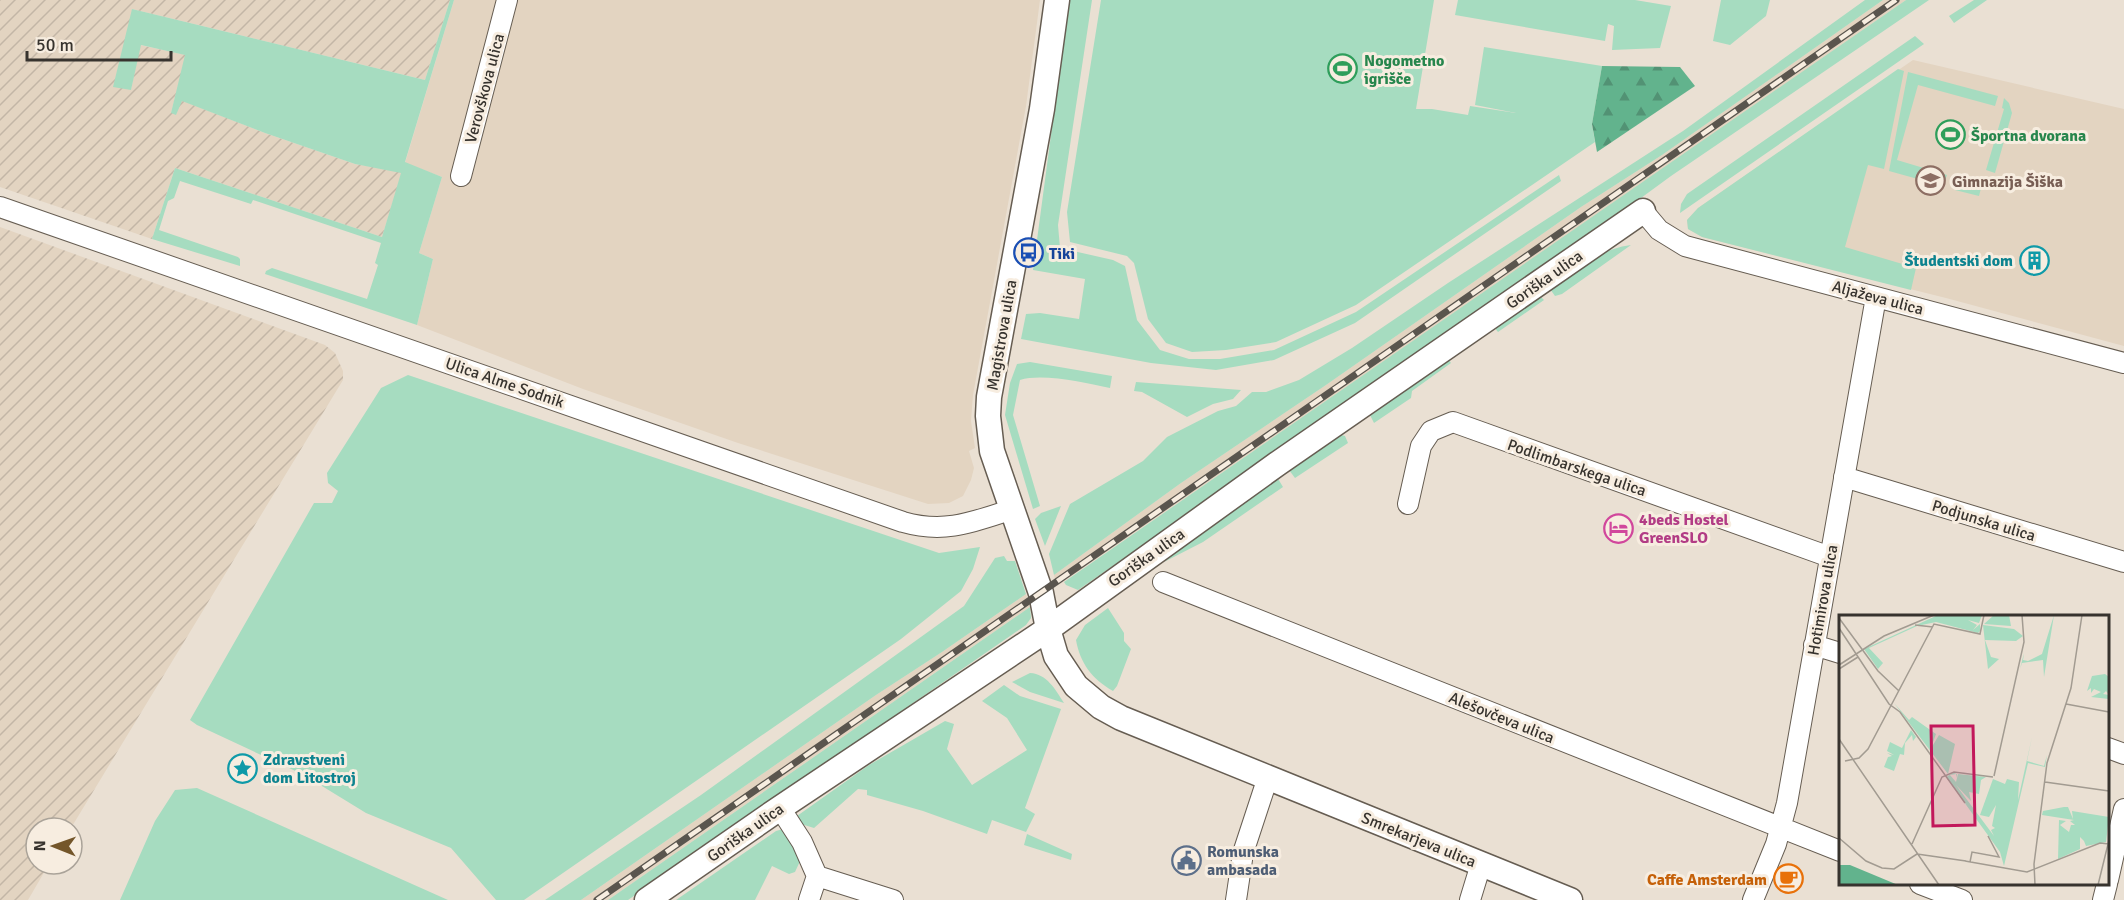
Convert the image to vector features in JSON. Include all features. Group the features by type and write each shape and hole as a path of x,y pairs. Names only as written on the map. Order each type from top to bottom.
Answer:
{"street":[{"name":"Verovškova ulica","path":"461,176 507,0"},
{"name":"Magistrova ulica","path":"1048,629 1041,593 992,451 989,434 989,396 1042,109 1057,0"},
{"name":"Ulica Alme Sodnik","path":"0,207 903,522 922,527 953,527 1012,509"},
{"name":"Aljaževa ulica","path":"1643,211 1659,230 1685,246 2124,363"},
{"name":"Goriška ulica","path":"647,900 1048,629 1277,464 1643,211"},
{"name":"Hotimirova ulica","path":"1754,900 1781,827 1876,297"},
{"name":"Podlimbarskega ulica","path":"1408,504 1421,446 1431,430 1453,422 1830,557"},
{"name":"Podjunska ulica","path":"1844,477 2124,562"},
{"name":"Alešovčeva ulica","path":"1163,582 1839,851"},
{"name":"Smrekarjeva ulica","path":"1048,629 1057,659 1076,686 1101,707 1121,718 1570,900"},
{"path":"1814,645 1839,653"},
{"path":"2109,748 2124,754"},
{"path":"1236,900 1243,853 1268,777"},
{"path":"780,808 802,842 817,876 809,900"},
{"path":"2109,873 2124,809"},
{"path":"1470,900 1481,864"},
{"path":"817,876 893,900"},
{"path":"1923,885 1962,900"},
{"path":"2103,900 2106,885"}],"shaded area":[{"path":"0,0 450,0 425,80 132,9 131,90 140,45 186,55 171,113 181,100 265,133 355,164 402,172 382,237 175,168 152,239 0,187"},
{"path":"454,0 1040,0 1026,106 973,395 971,421 975,448 969,451 974,468 963,496 949,503 928,504 738,443 583,389 417,325 433,259 419,253 442,177 405,163"},
{"path":"1883,0 1906,0 1057,586 1054,575 1181,483 1581,207 1662,155"},
{"name":"Gimnazija Šiška","path":"1913,60 2124,109 2124,346 1946,298 1702,237 1688,229 1687,220 1698,208"},
{"path":"0,227 325,345 335,353 343,371 343,380 78,816 24,816 24,876 42,876 28,900 0,900"},
{"path":"1026,594 1030,607 608,900 581,900 876,695"}],"green space":[{"path":"450,0 454,0 405,162 442,177 419,253 433,259 417,325 265,274 272,268 367,299 378,265 375,263 381,243 253,200 251,204 180,181 174,198 168,201 159,230 238,257 240,266 152,239 175,168 382,237 401,173 355,164 182,101 176,115 171,113 185,55 141,45 131,90 113,87 132,9 425,80"},
{"path":"1069,0 1092,0 1058,225 1060,248 1113,260 1125,266 1137,320 1160,350 1189,359 1220,359 1274,350 1356,312 1559,175 1561,181 1355,323 1274,360 1216,370 1151,363 1021,339 1026,314 1040,313 1079,319 1085,279 1033,270"},
{"path":"1101,0 1434,0 1416,109 1432,109 1468,115 1470,106 1516,113 1475,105 1484,47 1602,66 1592,124 1595,142 1356,305 1276,342 1226,350 1192,352 1166,343 1148,319 1134,263 1127,256 1070,242 1067,212"},
{"path":"1458,0 1635,0 1671,6 1660,48 1612,50 1614,26 1608,24 1605,41 1455,15"},
{"path":"1721,0 1770,0 1766,16 1730,45 1713,41"},
{"path":"1865,0 1883,0 1662,155 1581,207 1181,483 1054,575 1049,554 1070,504 1143,461 1167,437 1218,411 1236,406 1252,392 1266,392 1299,380 1352,348 1683,131"},
{"path":"1906,0 1929,0 1671,176 1570,250 1078,590 1066,585 1064,582"},
{"path":"1974,0 1987,0 1954,23 1949,16"},
{"path":"1915,36 1924,44 1680,213 1681,204 1687,194"},
{"path":"1602,66 1680,67 1695,86 1597,152 1592,124"},
{"path":"1898,69 1904,71 1884,169 1868,165 1845,247 1916,268 1911,290 1702,237 1688,229 1687,220 1698,208"},
{"path":"1908,72 1998,96 1995,106 1918,85 1897,160 1947,175 1943,186 1889,171"},
{"path":"2004,98 2009,103 2012,113 1995,173 1986,170 2004,109 2002,108"},
{"path":"1958,178 1982,184 1979,196 1955,190"},
{"path":"1631,245 1562,294 1555,296 1550,289 1598,256 1619,247"},
{"path":"1539,295 1544,300 1498,332 1494,327"},
{"path":"1448,359 1451,363 1412,391 1411,398 1374,423 1369,413"},
{"path":"1030,362 1112,376 1110,388 1052,378 1020,380 1013,415 1040,506 1033,509 1005,415 1010,383 1017,364"},
{"path":"408,375 939,553 980,547 973,569 961,591 901,639 524,900 496,900 451,848 366,813 304,775 190,720 314,503 332,503 338,491 328,483 327,473 381,388"},
{"path":"1136,382 1241,390 1233,399 1213,404 1187,417 1142,392 1134,391"},
{"path":"1338,434 1345,436 1348,443 1295,478 1289,470"},
{"path":"1277,477 1283,487 1203,542 1164,562 1203,531"},
{"path":"1061,506 1045,546 1035,519 1041,513"},
{"path":"1004,556 1007,561 1015,561 1026,594 581,900 545,900 701,795 964,606 995,558"},
{"path":"1030,607 1031,618 1026,625 628,900 608,900"},
{"path":"1108,608 1124,633 1124,641 1131,649 1113,691 1088,670 1076,640 1085,625"},
{"path":"1030,673 1046,679 1064,703 1030,692 1012,682"},
{"path":"1004,685 1020,696 1061,709 1025,808 1035,814 1026,832 992,820 987,834 923,811 867,795 867,790 858,789 814,828 798,823 797,816 869,765 945,721 954,724 947,749 972,785 1027,750 1007,718 982,701"},
{"path":"197,788 448,900 120,900 155,821 175,790"},
{"path":"783,829 801,859 795,872 789,874 772,866 755,900 676,900 776,831"},
{"path":"1027,834 1072,854 1071,860 1024,845"}],"railway":[{"path":"597,900 1896,0"}],"place":[{"name":"Nogometno igrišče","path":"1343,69"},
{"name":"Športna dvorana","path":"1950,135"},
{"name":"Gimnazija Šiška","path":"1931,181"},
{"name":"Tiki","path":"1028,253"},
{"name":"Študentski dom","path":"2034,260"},
{"name":"4beds Hostel GreenSLO","path":"1618,528"},
{"name":"Zdravstveni dom Litostroj","path":"242,768"},
{"name":"Romunska ambasada","path":"1186,860"},
{"name":"Caffe Amsterdam","path":"1788,879"}]}
